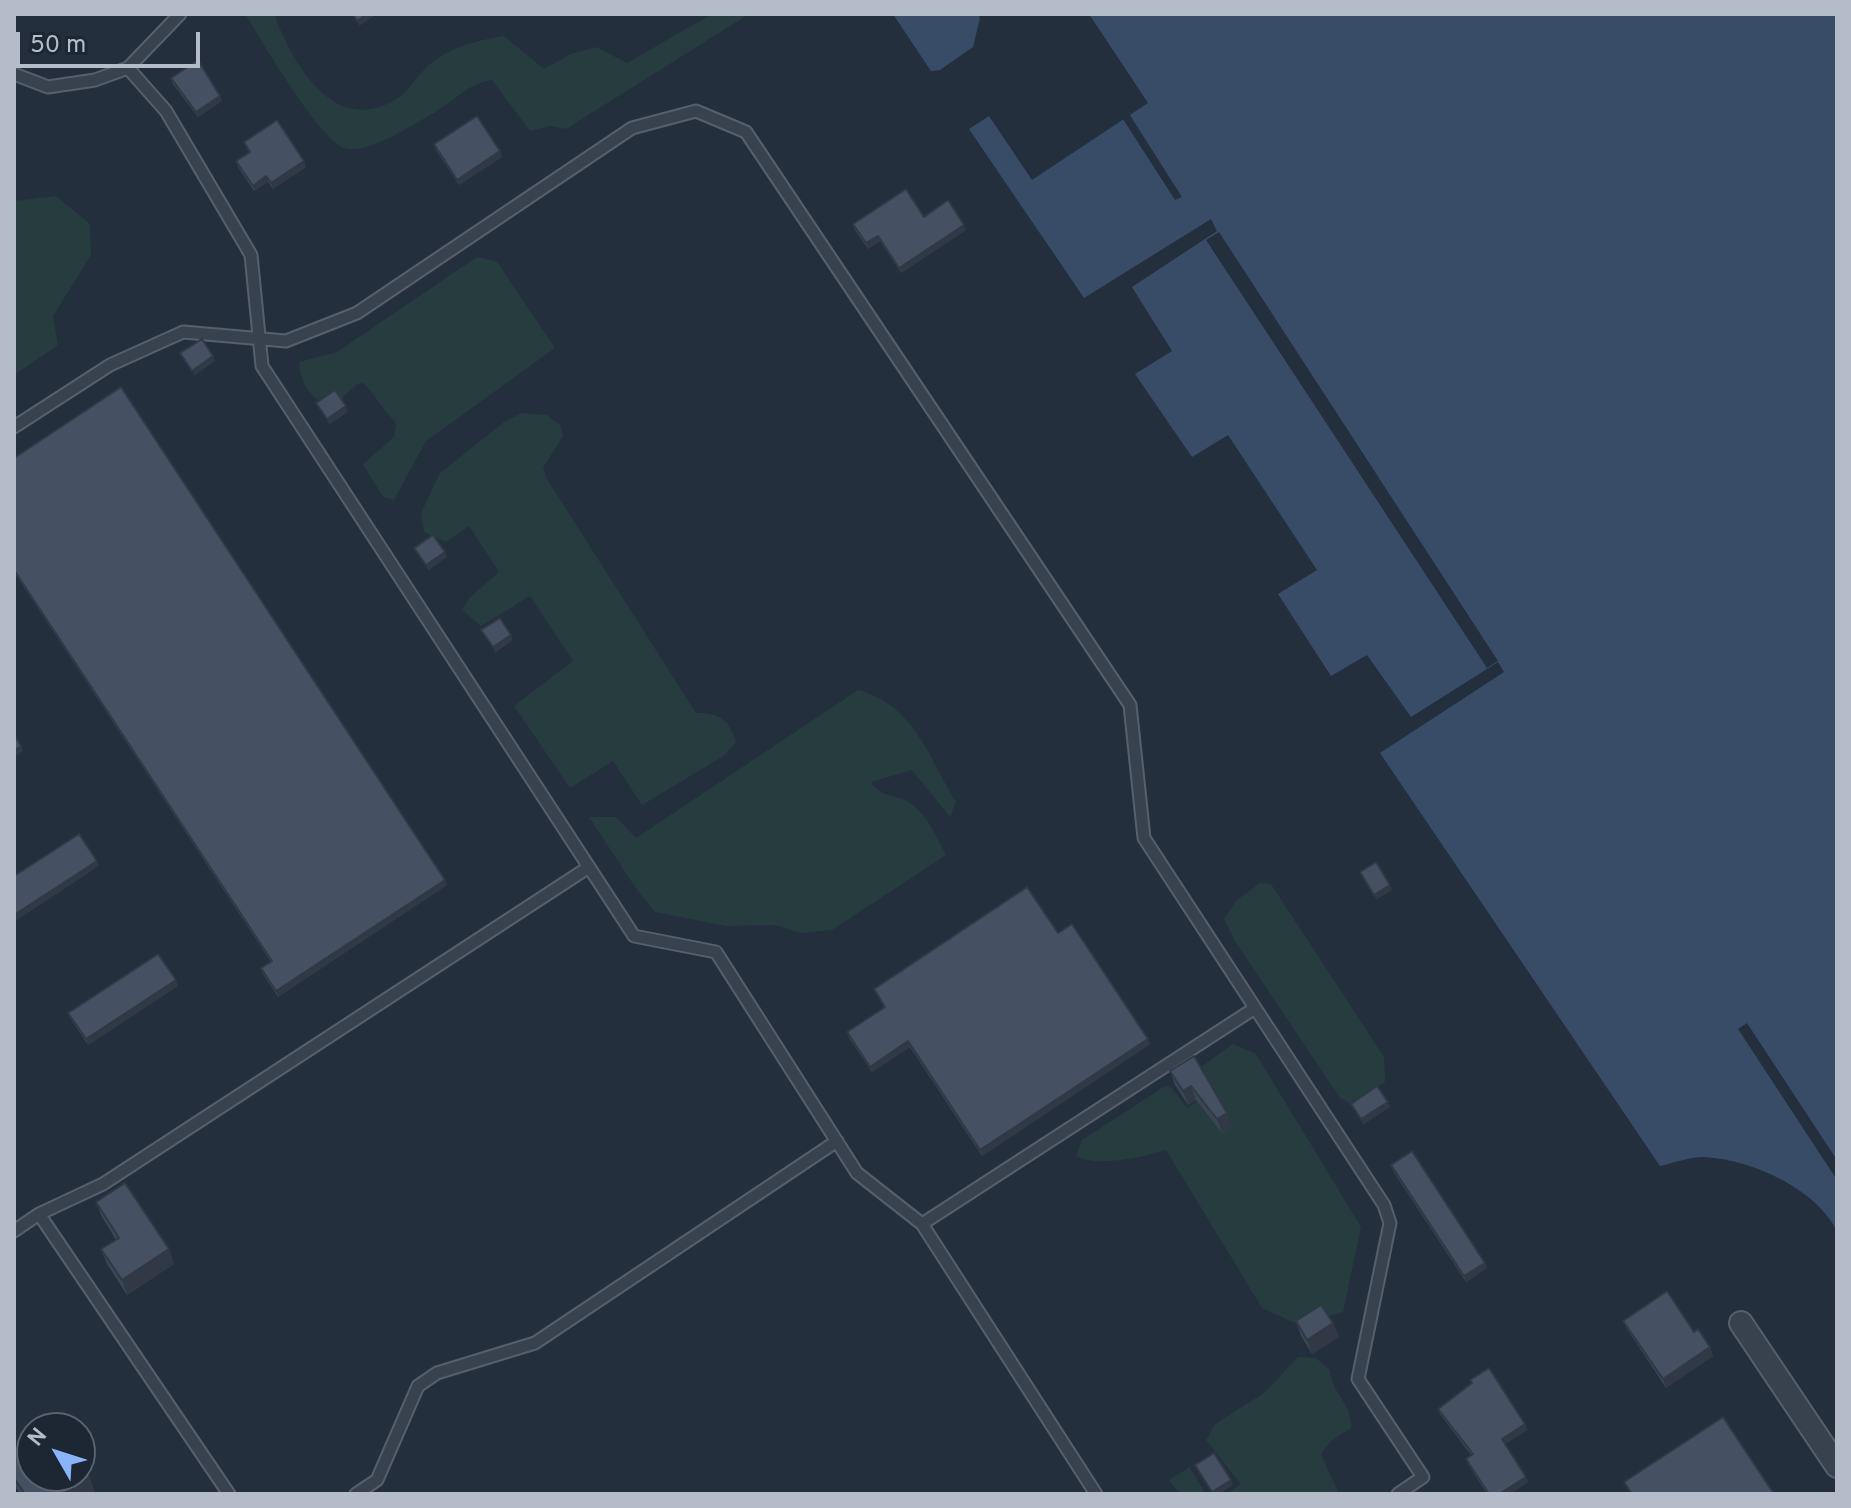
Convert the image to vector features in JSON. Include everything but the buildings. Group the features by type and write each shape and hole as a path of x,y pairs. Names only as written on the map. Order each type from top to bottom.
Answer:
{"street":[{"path":"1741,1323 1837,1466"}],"lane":[{"path":"14,74 48,87 95,80 128,68 180,14"},
{"path":"128,68 166,111 251,255 262,366 634,936 716,952 857,1173 922,1224 1096,1494"},
{"path":"14,427 110,365 183,332 259,336 286,341 357,313 632,128 696,111 746,132 1130,705 1144,838 1384,1205 1390,1223 1358,1379 1423,1477 1398,1494"},
{"path":"14,1231 39,1214 103,1184 589,867"},
{"path":"922,1224 1255,1008"},
{"path":"356,1494 377,1480 418,1386 437,1373 535,1343 837,1141"},
{"path":"39,1214 229,1494"}],"green space":[{"path":"245,14 274,14 304,73 334,102 353,109 373,109 395,100 438,58 465,45 504,36 544,69 571,54 596,47 627,63 712,14 749,14 566,129 551,126 530,131 492,80 469,89 390,138 353,149 344,148 320,127"},
{"path":"56,196 90,224 91,255 53,316 58,345 14,375 14,201"},
{"path":"477,257 497,262 555,348 426,441 394,500 383,497 363,464 394,437 396,424 364,383 357,384 331,409 312,395 304,384 299,362 337,352"},
{"path":"522,413 547,415 561,426 563,436 543,468 547,479 696,713 722,719 736,742 725,755 642,805 613,761 570,788 514,706 573,661 530,596 481,626 462,610 469,598 499,572 469,526 446,542 424,532 421,513 440,473 504,422"},
{"path":"858,690 893,707 906,720 918,734 956,802 950,817 912,770 871,782 880,792 909,802 919,811 946,855 832,930 800,933 775,925 726,926 655,912 589,817 616,817 636,838"},
{"path":"1260,883 1271,884 1384,1057 1385,1082 1350,1103 1340,1098 1235,941 1224,919 1237,900"},
{"path":"1233,1044 1256,1054 1361,1227 1343,1312 1299,1325 1262,1308 1166,1150 1108,1161 1076,1156 1082,1140 1165,1086 1172,1088 1187,1108 1215,1090 1201,1067"},
{"path":"1298,1357 1316,1358 1330,1370 1334,1385 1349,1413 1351,1428 1331,1441 1321,1454 1339,1494 1227,1494 1241,1484 1206,1440 1215,1424 1264,1393"},
{"path":"1190,1467 1206,1494 1180,1494 1169,1480"}],"water":[{"path":"893,14 978,14 980,18 973,47 940,70 931,71"},
{"path":"1089,14 1837,14 1837,1231 1814,1202 1798,1189 1761,1170 1741,1163 1703,1157 1660,1166 1380,753 1504,672 1498,662 1411,717 1367,655 1331,676 1278,594 1317,570 1228,435 1192,457 1135,374 1172,351 1132,287 1217,231 1211,219 1084,298 969,129 989,116 1032,180 1148,103"}],"pier":[{"path":"1128,112 1182,197 1175,200 1121,116"},
{"path":"1219,232 1498,661 1487,668 1206,240"},
{"path":"1747,1023 1837,1160 1837,1180 1738,1029"}]}
